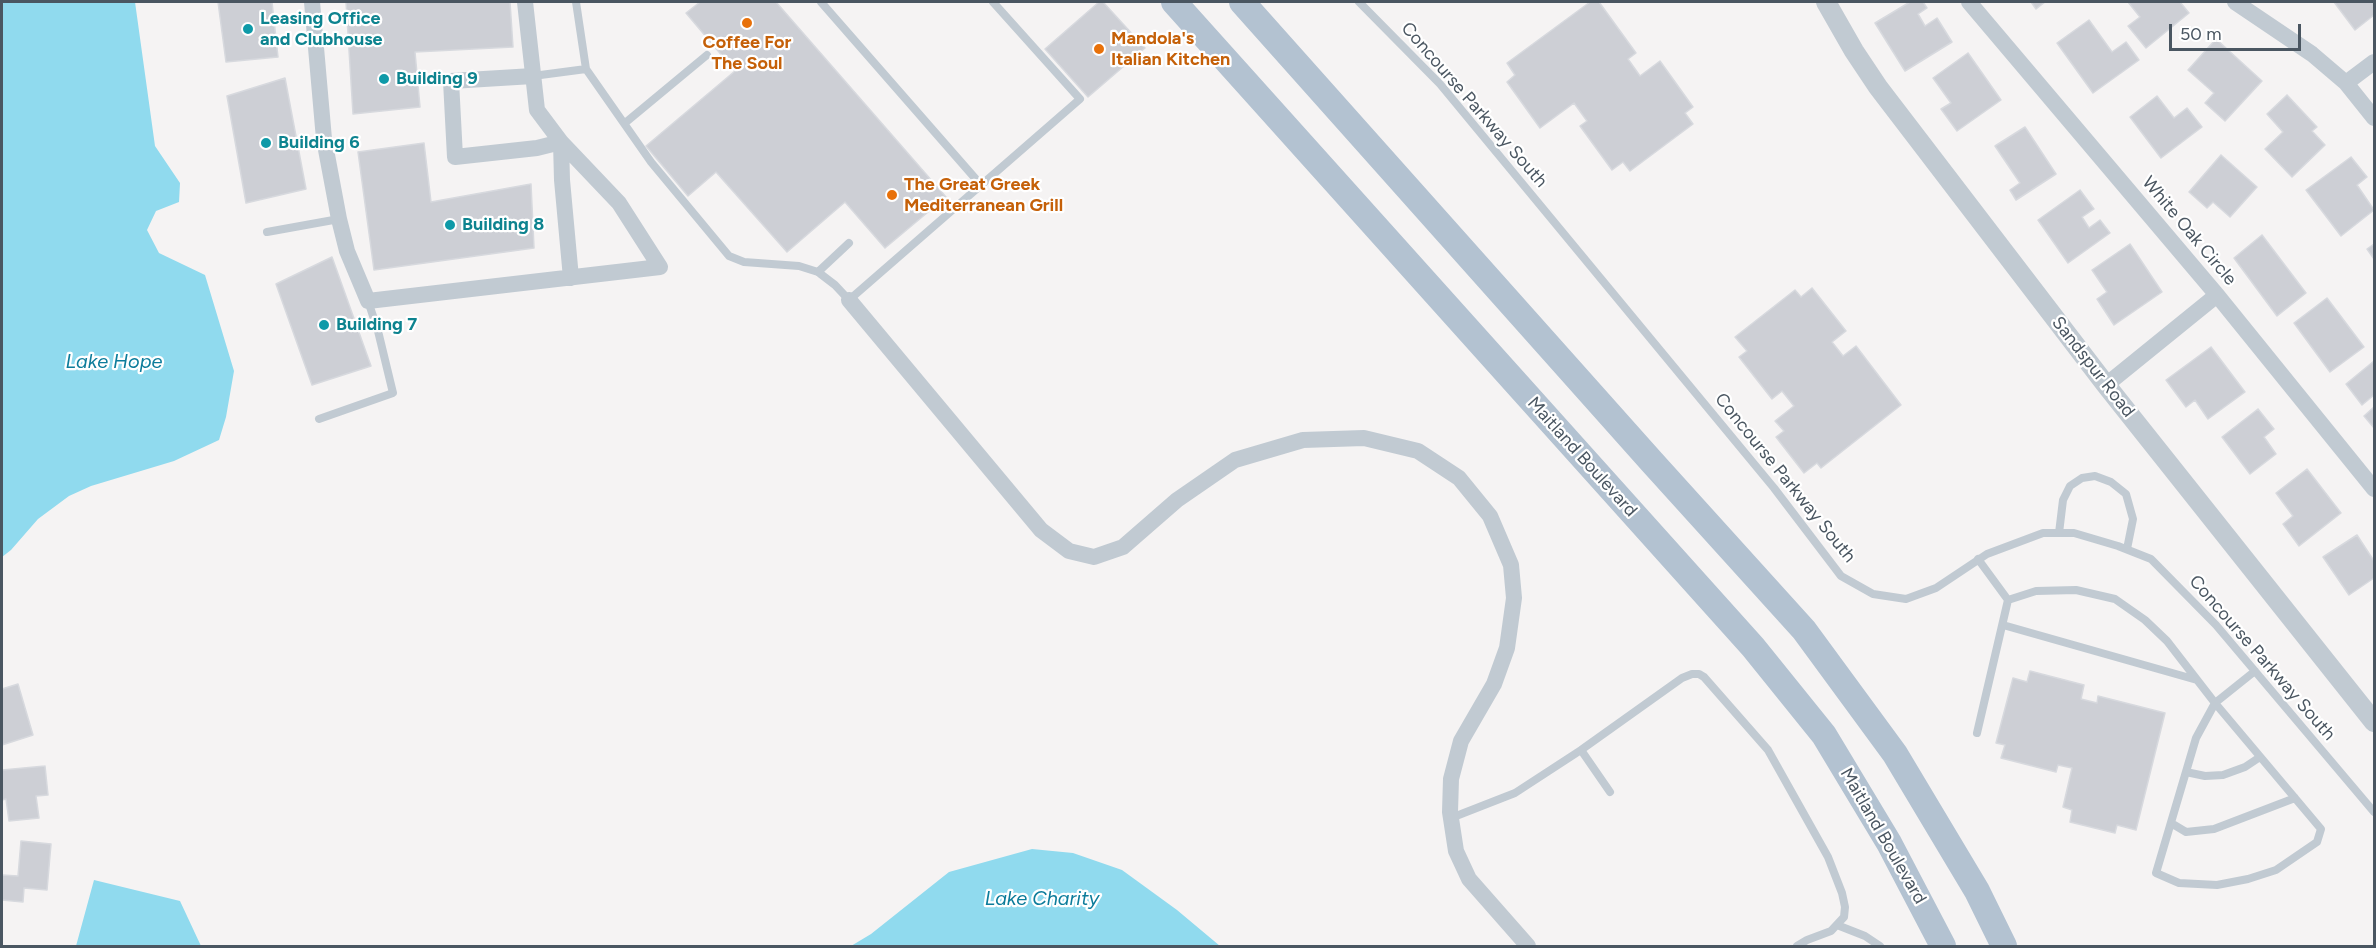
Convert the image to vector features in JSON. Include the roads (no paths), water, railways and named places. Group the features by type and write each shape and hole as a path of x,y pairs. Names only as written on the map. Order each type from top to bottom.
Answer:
{"main road":[{"name":"Maitland Boulevard","path":"1174,2 1753,647 1824,735 1889,843 1943,946"},
{"path":"1242,2 1804,630 1895,754 1977,891 2004,946"}],"street":[{"path":"312,2 324,139 347,250 368,301 660,267 619,203 561,142 537,110 525,2"},
{"name":"Sandspur Road","path":"1826,2 1878,87 2106,385 2374,722"},
{"name":"White Oak Circle","path":"1969,2 2217,295 2374,489"},
{"path":"2235,2 2312,54 2346,84 2374,118"},
{"path":"2346,84 2374,62"},
{"path":"533,76 451,81 455,157 537,148 561,142"},
{"path":"561,142 571,278"},
{"path":"2106,385 2217,295"},
{"path":"849,300 1041,530 1069,551 1094,556 1123,547 1178,500 1235,460 1303,440 1364,438 1408,448 1418,451 1459,478 1491,516 1511,564 1514,598 1507,648 1494,684 1461,741 1451,779 1451,818 1456,851 1469,879 1528,946"}],"lane":[{"path":"576,2 586,69 651,162 729,256 744,262 799,266 818,272 849,300 1080,99 993,2"},
{"path":"821,2 981,185"},
{"name":"Concourse Parkway South","path":"1359,2 1447,93 1774,488 1841,576 1873,594 1906,599 1935,588 1987,554 2043,533 2074,532 2151,559 2216,625 2374,812"},
{"path":"625,123 707,54"},
{"path":"533,76 586,69"},
{"path":"267,232 339,219"},
{"path":"818,272 849,243"},
{"path":"319,419 393,393 368,301"},
{"path":"2059,533 2062,500 2070,486 2082,478 2095,476 2111,482 2126,494 2133,519 2127,549"},
{"path":"1977,733 2008,600 1978,560"},
{"path":"2008,600 2036,591 2076,590 2115,599 2145,620 2167,641 2215,703 2321,829 2317,843 2276,870 2248,879 2217,885 2179,883 2156,873 2196,738 2215,703 2255,671"},
{"path":"2003,625 2197,681"},
{"path":"1451,818 1515,793 1581,750 1682,678 1692,674 1704,677 1768,750 1828,857 1842,893 1845,907 1844,917 1831,931 1797,946"},
{"path":"1581,750 1610,792"},
{"path":"2186,772 2205,776 2223,775 2245,767 2260,757"},
{"path":"2170,824 2186,832 2214,829 2295,798"},
{"path":"1837,925 1865,936 1880,946"}],"water":[{"name":"Lake Hope","path":"2,2 135,2 155,146 180,183 179,202 156,211 147,230 159,253 205,275 234,371 226,417 219,440 174,461 91,486 69,496 38,519 2,557"},
{"name":"Lake Charity","path":"1032,849 1073,853 1122,870 1177,910 1220,946 851,946 871,934 949,872"},
{"path":"94,880 180,901 201,946 76,946"}],"place":[{"name":"Coffee For The Soul","path":"747,23"},
{"name":"Leasing Office and Clubhouse","path":"248,29"},
{"name":"Mandola's Italian Kitchen","path":"1099,49"},
{"name":"Building 9","path":"384,79"},
{"name":"Building 6","path":"266,143"},
{"name":"The Great Greek Mediterranean Grill","path":"892,195"},
{"name":"Building 8","path":"450,225"},
{"name":"Building 7","path":"324,325"}]}
